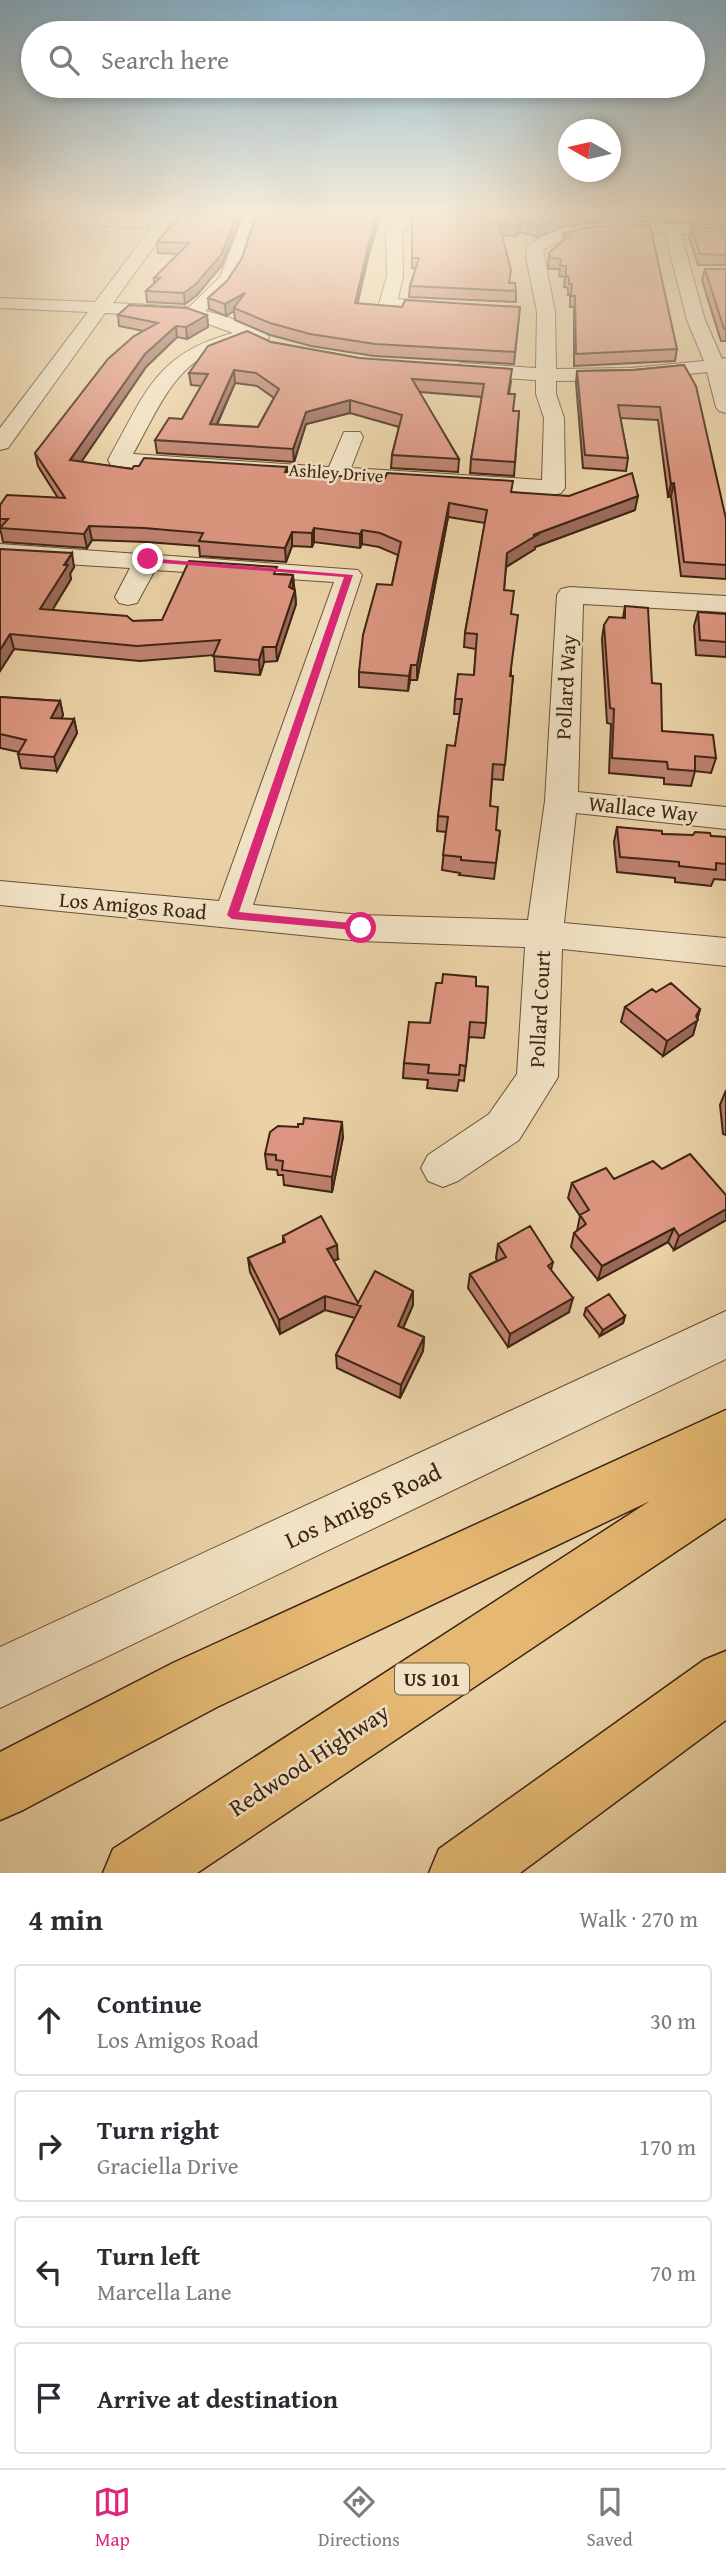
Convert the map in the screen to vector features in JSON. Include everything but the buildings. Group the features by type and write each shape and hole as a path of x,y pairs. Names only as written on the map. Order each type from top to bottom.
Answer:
{"highway":[{"path":"0,1787 195,1685 726,1437"},
{"name":"Redwood Highway","path":"137,1873 726,1485"},
{"path":"463,1873 726,1682"}],"street":[{"path":"0,443 104,299"},
{"path":"190,312 210,299"},
{"path":"389,299 388,304 471,309"},
{"path":"539,299 546,375"},
{"path":"690,299 696,320 720,365 726,407"},
{"path":"0,303 190,312 281,347"},
{"path":"696,320 716,321"},
{"name":"Ashley Drive","path":"250,334 209,347 186,358 167,377 119,460 553,488 554,418 546,394 546,375"},
{"path":"439,367 546,375 631,374 720,365"},
{"path":"338,473 352,437"},
{"path":"0,552 148,559 349,575 232,915"},
{"path":"128,597 148,559"},
{"name":"Pollard Way","path":"544,934 554,874 561,801 570,595 726,604"},
{"name":"Wallace Way","path":"561,801 726,818"},
{"name":"Los Amigos Road","path":"0,894 361,928 544,934 726,952"},
{"name":"Pollard Court","path":"443,1168 504,1127 537,1077 544,934"},
{"name":"Los Amigos Road","path":"0,1678 726,1334"}],"route":[{"path":"148,559 349,575 232,915 361,928"}]}
